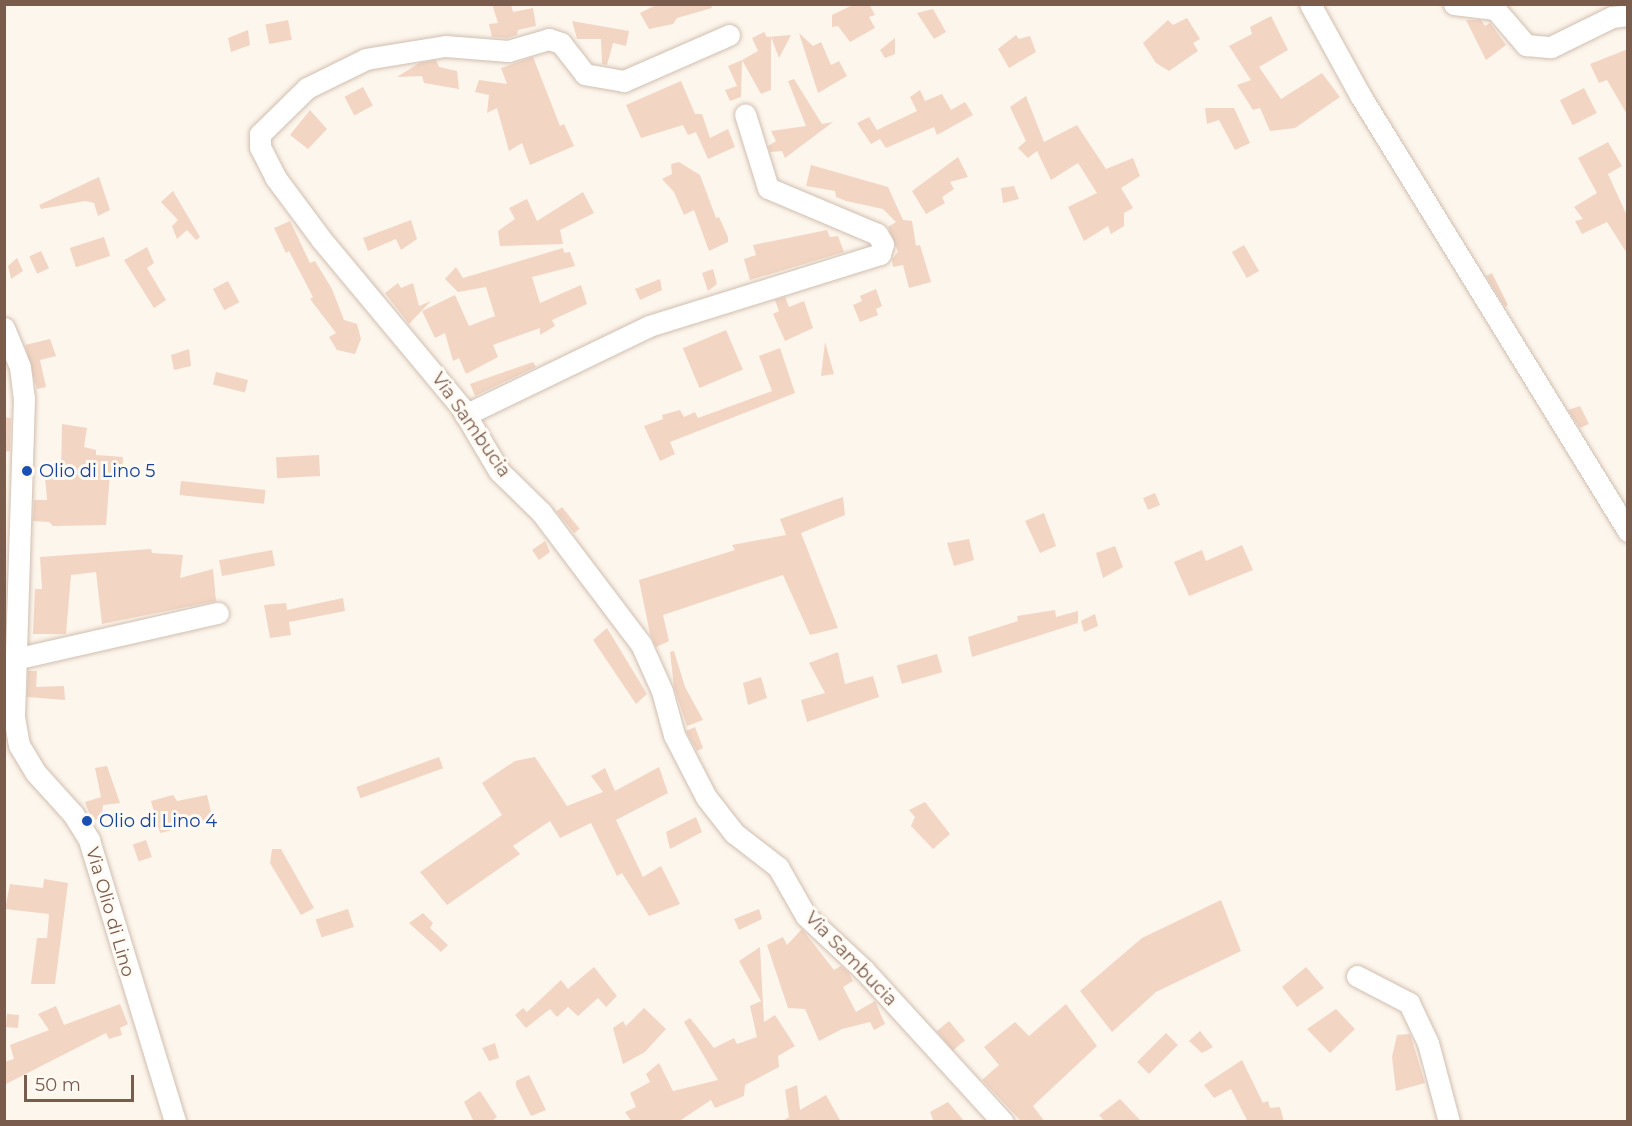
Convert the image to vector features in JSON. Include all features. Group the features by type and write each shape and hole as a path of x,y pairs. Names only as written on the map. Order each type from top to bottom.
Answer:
{"street":[{"path":"1310,4 1360,95 1628,531"},
{"path":"1454,4 1495,9 1526,45 1551,47 1612,17 1628,15"},
{"name":"Via Sambucia","path":"729,35 624,81 607,81 585,74 561,43 549,39 508,51 445,46 408,50 366,59 307,88 260,134 260,147 275,177 321,239 432,368 465,415 499,471 541,512 641,644 662,690 674,735 706,797 734,833 778,867 806,916 864,970 1003,1122"},
{"path":"465,415 649,326 880,254 883,244 877,234 768,188 745,114"},
{"name":"Via Olio di Lino","path":"4,328 20,367 24,398 13,478 14,717 19,745 34,772 74,814 89,840 175,1122"},
{"path":"15,659 218,613"},
{"path":"1357,976 1410,1003 1428,1043 1449,1122"}],"building":[{"path":"492,4 511,4 513,12 533,8 536,26 518,30 517,35 507,38 492,37 489,24 498,23"},
{"path":"658,4 711,4 712,8 677,18 673,24 649,29 640,13"},
{"path":"855,4 869,4 875,15 869,17 875,28 850,42 838,26 832,27 832,15"},
{"path":"933,9 946,32 934,39 917,13"},
{"path":"1271,16 1288,50 1259,67 1281,99 1322,73 1340,97 1295,128 1270,131 1260,108 1253,110 1237,85 1251,80 1229,46 1252,34 1250,27"},
{"path":"1187,18 1200,39 1193,43 1198,51 1169,71 1156,63 1143,43 1168,20 1173,25"},
{"path":"288,20 292,40 269,44 265,24"},
{"path":"1466,20 1481,20 1485,26 1490,23 1506,45 1486,60"},
{"path":"572,21 629,31 626,46 613,43 607,65 602,64 601,39 577,39"},
{"path":"248,30 250,45 231,52 228,38"},
{"path":"764,32 767,37 791,35 779,58 771,37 771,90 761,94 742,60 758,51 752,38"},
{"path":"799,33 813,46 821,42 831,65 839,61 847,76 818,93"},
{"path":"1016,35 1019,39 1030,36 1036,52 1009,68 998,49"},
{"path":"895,38 895,54 885,58 880,50"},
{"path":"1628,49 1628,116 1607,80 1599,83 1590,64"},
{"path":"533,57 560,126 564,124 574,146 530,165 522,143 509,151 497,108 487,113 489,95 475,92 479,80 507,84 501,68"},
{"path":"436,60 439,67 457,71 459,89 424,83 422,76 397,77 419,63"},
{"path":"742,60 741,97 730,101 725,90 737,86 728,66"},
{"path":"794,79 822,124 833,122 785,158 782,151 770,152 768,146 776,141 771,131 806,126 788,81"},
{"path":"681,81 695,114 702,114 710,138 728,129 735,147 708,159 696,132 688,135 683,125 641,138 626,105"},
{"path":"363,87 373,106 354,115 344,97"},
{"path":"1584,88 1597,113 1573,125 1560,100"},
{"path":"920,90 925,101 942,94 951,110 965,102 973,115 937,135 934,127 886,148 880,139 871,144 857,123 869,117 877,130 917,111 910,97"},
{"path":"1026,96 1044,142 1077,125 1106,169 1133,158 1140,176 1121,188 1133,208 1124,213 1124,226 1111,234 1108,226 1084,241 1068,207 1097,193 1078,163 1051,180 1037,151 1028,158 1018,148 1026,141 1010,107"},
{"path":"1205,108 1234,108 1250,143 1235,150 1219,120 1207,124"},
{"path":"310,110 327,129 308,149 290,135"},
{"path":"1608,142 1622,166 1608,174 1628,218 1628,255 1607,222 1582,234 1575,221 1583,219 1574,207 1597,193 1578,158"},
{"path":"958,157 968,177 950,182 954,189 942,197 945,203 926,214 912,191"},
{"path":"679,162 700,175 716,218 719,217 728,237 728,242 709,251 694,210 684,215 674,192 662,179 672,174 671,164"},
{"path":"811,165 888,187 903,220 912,221 916,246 920,245 931,282 909,288 903,265 893,267 892,259 898,252 888,227 896,222 883,209 846,201 836,197 835,191 806,186"},
{"path":"99,177 110,210 98,216 94,203 85,201 41,209 39,205"},
{"path":"1014,186 1019,199 1003,203 1001,188"},
{"path":"173,191 200,237 196,240 187,230 177,239 172,226 178,220 161,202"},
{"path":"583,192 594,213 560,230 563,244 500,246 498,231 515,219 509,208 527,199 537,221"},
{"path":"411,220 417,239 401,250 396,239 368,251 363,238"},
{"path":"290,221 310,263 315,261 332,289 344,320 357,324 361,339 355,354 337,350 329,337 336,333 310,299 313,297 289,251 286,253 274,228"},
{"path":"827,230 830,237 838,236 844,252 750,280 744,259 756,255 753,245"},
{"path":"104,237 110,256 76,267 70,248"},
{"path":"1244,245 1259,271 1247,278 1232,252"},
{"path":"147,247 154,263 147,268 166,300 154,308 124,260"},
{"path":"563,248 564,253 570,252 575,266 532,277 540,303 581,285 587,304 552,320 555,326 540,335 540,328 493,345 498,357 466,374 459,358 453,361 445,333 435,338 422,311 455,295 469,326 495,316 486,287 458,292 445,279 456,267 463,278"},
{"path":"41,251 49,268 37,274 29,256"},
{"path":"17,258 23,271 11,279 8,266"},
{"path":"713,269 717,284 708,291 702,273"},
{"path":"1492,273 1508,305 1505,307 1486,276"},
{"path":"660,279 662,290 640,300 635,289"},
{"path":"228,281 239,302 224,310 213,289"},
{"path":"398,283 401,288 413,283 419,306 431,301 409,324 385,293"},
{"path":"876,289 882,306 876,309 878,315 860,322 853,305 862,301 860,296"},
{"path":"785,297 789,307 804,301 813,328 785,341 773,314 779,311 775,300"},
{"path":"726,330 743,370 700,388 683,348"},
{"path":"50,339 56,356 40,360 46,387 37,389 25,345"},
{"path":"825,342 834,374 821,376"},
{"path":"780,348 795,393 670,442 675,454 660,461 644,426 663,419 662,415 680,410 684,417 695,412 698,418 772,391 759,356"},
{"path":"189,349 191,366 174,370 171,355"},
{"path":"533,362 536,367 475,396 470,384"},
{"path":"216,372 248,380 245,393 213,385"},
{"path":"1580,406 1589,424 1580,428 1568,410"},
{"path":"4,417 11,418 10,451 4,452"},
{"path":"62,424 87,428 84,447 96,450 96,455 123,457 122,475 110,474 106,525 53,526 49,522 33,521 34,500 47,500 45,476 61,478"},
{"path":"319,455 320,476 277,478 276,457"},
{"path":"181,481 266,490 264,504 180,495"},
{"path":"1155,493 1160,505 1148,510 1143,498"},
{"path":"843,497 845,515 801,533 838,628 810,635 783,575 663,615 669,641 656,647 650,634 639,580 735,550 732,545 786,535 780,519"},
{"path":"562,507 580,529 574,533 557,511"},
{"path":"1044,513 1056,546 1040,553 1025,521"},
{"path":"969,539 974,560 954,566 947,543"},
{"path":"545,541 550,552 539,560 532,550"},
{"path":"1242,545 1253,570 1189,596 1174,562 1202,550 1206,561"},
{"path":"1115,546 1123,567 1103,578 1096,553"},
{"path":"151,549 152,553 183,555 180,578 213,569 216,601 102,624 96,572 71,575 66,634 33,634 35,589 42,589 40,557"},
{"path":"272,550 275,566 222,576 219,560"},
{"path":"343,598 345,611 289,622 291,635 270,638 264,605 286,603 287,610"},
{"path":"1055,610 1056,617 1078,611 1078,623 972,657 968,637 1018,621 1017,616"},
{"path":"1095,614 1098,626 1084,632 1081,621"},
{"path":"607,628 647,694 636,704 593,640"},
{"path":"674,651 685,687 703,720 687,726 674,687 670,652"},
{"path":"838,652 845,684 873,676 879,697 807,722 801,700 825,693 809,663"},
{"path":"937,654 942,672 902,684 897,666"},
{"path":"28,671 37,671 36,687 64,686 65,700 27,697"},
{"path":"761,677 767,698 748,705 743,683"},
{"path":"695,727 703,748 697,751 686,731"},
{"path":"439,757 443,768 360,798 356,787"},
{"path":"535,757 567,806 603,792 591,776 605,768 615,791 659,767 668,793 616,820 643,877 661,866 680,904 649,916 622,873 617,876 591,823 560,838 550,821 513,846 520,854 447,905 420,872 502,815 482,783 515,761"},
{"path":"107,766 120,803 103,805 101,819 92,820 85,802 101,797 95,768"},
{"path":"173,795 177,801 207,795 213,820 160,833 151,801"},
{"path":"925,802 950,834 933,849 911,826 915,817 909,810"},
{"path":"696,817 702,832 670,849 666,832"},
{"path":"146,840 152,857 139,862 133,845"},
{"path":"272,849 281,849 314,908 301,915 270,863"},
{"path":"44,879 68,883 55,984 31,984 37,938 47,938 49,914 5,909 10,884 43,888"},
{"path":"1221,900 1241,951 1156,992 1112,1032 1080,991 1142,938"},
{"path":"348,909 354,927 322,938 316,920"},
{"path":"759,909 762,919 739,930 734,919"},
{"path":"423,913 433,923 430,928 448,945 441,952 409,923"},
{"path":"802,929 834,970 841,966 849,973 853,981 843,987 856,1012 875,1001 885,1024 874,1030 870,1022 842,1029 819,1041 805,1009 788,1008 767,945 783,937 787,945"},
{"path":"760,947 764,1022 775,1015 795,1046 778,1056 779,1067 745,1085 744,1096 715,1108 711,1100 678,1122 632,1122 625,1112 636,1107 630,1093 650,1082 646,1074 659,1063 673,1091 718,1080 684,1022 690,1018 714,1048 734,1038 737,1044 757,1037 750,1006 761,1001 739,961"},
{"path":"594,967 617,996 606,1007 598,998 578,1016 568,1007 557,1017 550,1009 526,1028 515,1015 523,1008 527,1012 561,980 568,989"},
{"path":"1306,967 1324,988 1297,1007 1282,987"},
{"path":"120,1004 128,1024 120,1028 122,1035 109,1039 106,1033 4,1085 4,1062 14,1059 10,1045 49,1030 38,1014 56,1006 64,1025"},
{"path":"1066,1004 1097,1046 1033,1106 1045,1122 1022,1122 982,1080 999,1065 984,1047 1015,1022 1029,1036"},
{"path":"644,1008 666,1029 645,1052 623,1064 613,1028 623,1021 626,1026"},
{"path":"1336,1009 1355,1029 1330,1053 1307,1029"},
{"path":"7,1014 19,1015 18,1028 6,1027"},
{"path":"949,1021 965,1040 953,1050 937,1031"},
{"path":"1200,1031 1213,1047 1202,1053 1189,1041"},
{"path":"1166,1033 1178,1045 1149,1074 1137,1062"},
{"path":"1410,1034 1425,1083 1396,1091 1392,1057 1397,1035"},
{"path":"495,1043 499,1058 489,1061 482,1048"},
{"path":"1242,1060 1263,1103 1268,1101 1270,1108 1280,1107 1284,1122 1248,1122 1231,1089 1214,1098 1204,1085"},
{"path":"529,1075 546,1110 531,1116 516,1086 516,1081"},
{"path":"797,1085 800,1110 826,1095 841,1122 781,1122 789,1117 785,1090"},
{"path":"480,1091 497,1117 490,1122 474,1122 464,1102"},
{"path":"1120,1099 1142,1122 1105,1122 1099,1115"},
{"path":"948,1102 965,1122 934,1122 930,1112"}],"place":[{"name":"Olio di Lino 5","path":"27,471"},
{"name":"Olio di Lino 4","path":"87,821"}]}
